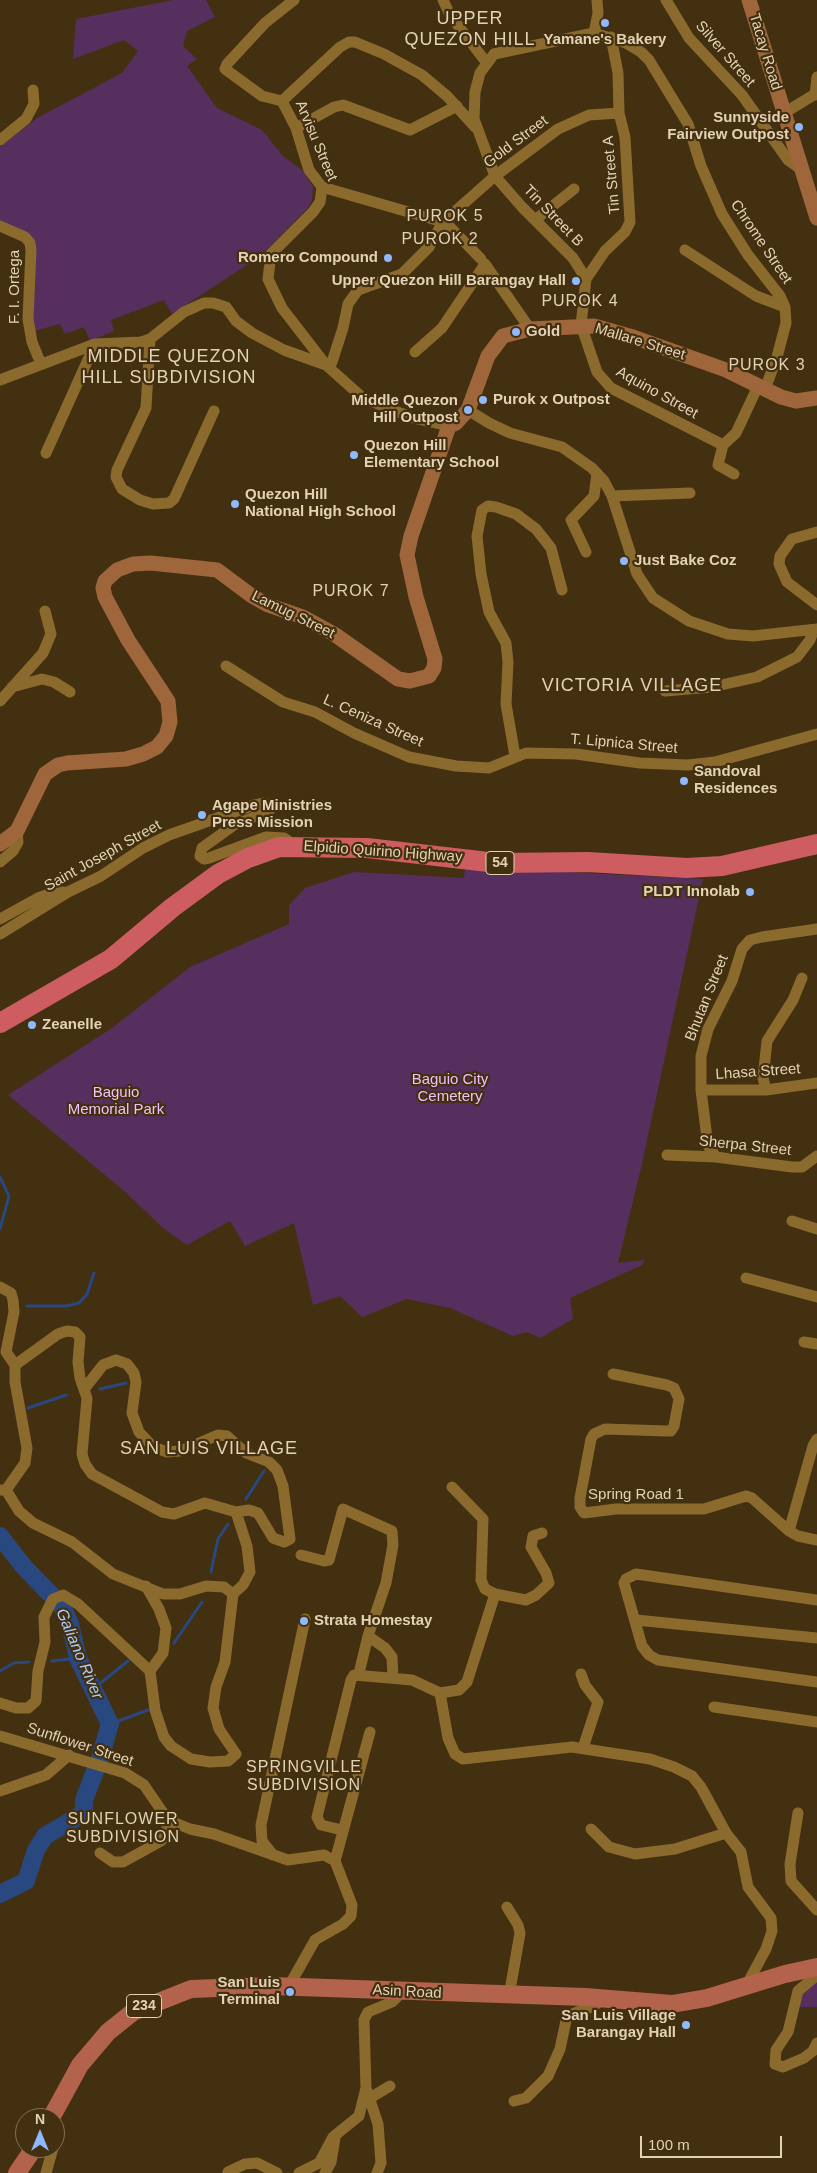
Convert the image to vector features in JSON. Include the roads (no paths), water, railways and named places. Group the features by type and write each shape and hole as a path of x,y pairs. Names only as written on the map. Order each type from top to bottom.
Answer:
{"highway":[{"name":"Elpidio Quirino Highway","path":"0,1023 111,959 173,907 218,874 259,854 279,847 294,845 420,852 497,863 588,862 687,868 722,866 817,844"}],"main road":[{"name":"Asin Road","path":"56,2108 76,2072 92,2049 133,2012 191,1989 289,1986 603,1999 672,2004 707,1998 817,1967"},
{"path":"17,2173 27,2158"}],"street":[{"path":"294,0 266,22 227,64 225,69 262,96 282,101 340,47 349,42 355,42 384,54 422,75 457,106 475,126 495,176"},
{"path":"443,0 450,15 486,62 480,73 475,92 475,126"},
{"path":"594,34 598,13 598,0"},
{"name":"Silver Street","path":"666,0 689,38 742,95 788,160 802,170"},
{"name":"Tacay Road","path":"749,0 817,218"},
{"name":"Chrome Street","path":"486,62 494,54 594,34 611,37 641,52 649,60 679,106 692,132 701,166 722,214 748,255 780,296 785,307 784,334 762,387"},
{"name":"Tin Street A","path":"581,325 586,280 605,251 625,232 630,222 625,138 620,113 618,73 611,37"},
{"path":"784,113 816,94 817,77"},
{"path":"0,140 32,112 34,104 33,90"},
{"name":"Arvisu Street","path":"282,101 296,128 307,164 322,186 320,202 313,212 271,254 268,272 276,297 282,308 326,365"},
{"path":"296,128 334,107 343,105 410,130 457,106"},
{"name":"Gold Street","path":"443,222 495,176 558,129 589,115 620,113"},
{"name":"Tin Street B","path":"495,176 534,220 573,258 586,280"},
{"path":"322,186 443,222 483,262 530,328"},
{"path":"534,220 574,189"},
{"path":"326,365 332,362 352,296 358,290 402,274 429,248 443,222"},
{"name":"F. I. Ortega","path":"0,226 25,238 30,243 28,319 32,342 41,364"},
{"path":"685,250 748,291 785,307"},
{"path":"415,352 442,328 483,262"},
{"path":"0,380 94,344 105,342 132,343 150,339 184,312 204,303 213,302 226,307 243,328 284,350 326,365 363,398 413,418 449,426"},
{"name":"Aquino Street","path":"581,325 597,372 611,388 723,444"},
{"name":"Mallare Street","path":"449,426 456,423 468,410 488,356 498,340 503,336 530,328 594,326 633,337 726,370 781,397 796,400 817,398"},
{"path":"150,339 146,408 117,470 116,478 122,489 140,500 153,504 169,503 174,500 214,411"},
{"path":"46,453 94,344"},
{"path":"734,474 718,465 723,444 736,433 762,387"},
{"path":"468,410 488,423 510,433 562,447 597,473 612,496 637,574 653,598 689,621 728,634 753,636 815,630"},
{"name":"Lamug Street","path":"0,844 17,831 45,774 58,765 126,759 157,747 166,736 170,722 168,701 128,640 105,597 103,588 105,581 116,570 133,564 151,563 217,570 252,596 268,605 303,617 334,634 398,679 410,682 429,676 434,668 435,660 416,597 407,555 416,518 449,426"},
{"path":"586,552 571,520 594,496 597,473"},
{"path":"612,496 690,493"},
{"path":"515,756 506,704 508,662 506,643 489,612 481,574 477,536 482,510 488,506 516,514 536,529 551,548 562,590"},
{"path":"817,532 792,539 780,556 779,564 787,582 817,605"},
{"path":"0,701 43,654 50,634 45,611"},
{"path":"665,691 712,687 757,677 797,657 815,630"},
{"name":"L. Ceniza Street","path":"226,666 283,702 315,712 354,733 409,757 438,764 489,768 515,756"},
{"path":"12,687 42,679 54,682 70,692"},
{"name":"T. Lipnica Street","path":"515,756 526,753 576,754 632,762 688,765 729,758 817,734"},
{"name":"Saint Joseph Street","path":"0,934 68,892 101,876 143,848 169,835 263,802 268,804 269,811 234,826 202,848 200,856 204,859 209,858 266,837 284,838 294,845"},
{"path":"0,862 13,852 18,842 17,831"},
{"path":"0,919 38,898 54,892 68,892"},
{"name":"Bhutan Street","path":"716,1157 708,1143 700,1056 708,1029 732,981 742,949 750,940 817,929"},
{"path":"766,1090 763,1078 767,1041 792,1000 802,978"},
{"name":"Lhasa Street","path":"702,1090 766,1090 817,1083"},
{"name":"Sherpa Street","path":"667,1155 716,1157 792,1167 802,1167 817,1156"},
{"path":"792,1222 817,1229"},
{"path":"746,1278 817,1297"},
{"path":"0,1286 11,1293 13,1300 14,1312 6,1352 15,1365 17,1391 28,1448 25,1464 3,1490 19,1511 33,1523 72,1542 112,1574 163,1594 180,1594 206,1586 224,1587 233,1594"},
{"path":"15,1365 58,1334 67,1330 75,1332 80,1337 78,1362 80,1378 85,1388 87,1420 82,1454 85,1464 92,1474 162,1512 174,1514 205,1503 236,1512 249,1510 258,1513 273,1538 284,1542 290,1539 283,1486 277,1470 268,1462 246,1453 227,1436 218,1435 180,1450 167,1452 153,1447 139,1432 132,1413 136,1382 134,1374 127,1364 116,1360 103,1365 85,1388"},
{"path":"804,1342 817,1344"},
{"name":"Spring Road 1","path":"613,1374 674,1388 679,1399 674,1426 671,1431 605,1429 594,1434 591,1439 580,1498 580,1507 584,1513 616,1509 704,1509 746,1496 752,1498 789,1531 798,1536 817,1540"},
{"path":"789,1531 813,1446 817,1439"},
{"path":"452,1487 482,1519 481,1580 485,1589 495,1594 526,1600 536,1596 549,1583 530,1547 533,1536 542,1533"},
{"path":"301,1556 324,1561 329,1560 343,1509 392,1531 393,1545 386,1583 357,1672 351,1680 317,1817 321,1825 342,1830"},
{"path":"0,1703 16,1708 28,1708 36,1701 38,1671 45,1642 44,1617 58,1597 78,1604 150,1671 155,1710 164,1737 171,1746 191,1758 210,1762 228,1761 236,1754 219,1729 213,1708 216,1687 225,1662 233,1594 244,1585 250,1572 247,1546 236,1512"},
{"path":"817,1600 636,1574 626,1579 624,1583 642,1646 649,1655 658,1660 817,1682"},
{"path":"146,1586 159,1609 166,1628 163,1653 150,1671"},
{"path":"357,1672 412,1680 440,1693 459,1690 467,1682 495,1594"},
{"path":"275,1856 262,1841 261,1826 305,1619"},
{"path":"636,1620 817,1638"},
{"path":"368,1636 385,1648 392,1657 393,1678"},
{"path":"581,1674 585,1685 598,1702 583,1748"},
{"path":"440,1693 448,1738 452,1750 459,1758 467,1759 548,1748 583,1748 650,1759 686,1772 702,1787 726,1833 741,1852 748,1887 767,1910 773,1926 766,1949 746,1986"},
{"path":"714,1707 817,1722"},
{"path":"289,1986 315,1940 343,1924 351,1916 352,1905 336,1861 342,1830 370,1732"},
{"name":"Sunflower Street","path":"0,1736 74,1756 125,1773 144,1785 168,1820"},
{"path":"0,1791 46,1775 74,1756"},
{"path":"798,1813 790,1864 791,1881 817,1910"},
{"path":"100,1853 113,1862 123,1862 161,1841 166,1835 168,1820 288,1860 324,1855 336,1861"},
{"path":"591,1829 609,1846 635,1854 675,1849 726,1833"},
{"path":"507,1908 518,1925 520,1933 510,1996"},
{"path":"817,1975 798,1991 788,2032 776,2050 775,2064 783,2067 804,2058 813,2051 817,2043"},
{"path":"377,2173 381,2163 381,2150 378,2124 368,2093 364,2020 368,2012 392,2002 402,1992"},
{"path":"514,2101 526,2098 548,2076 560,2049 567,2016 594,2006 603,1999"},
{"path":"299,2173 319,2163 334,2136 358,2116 368,2093 390,2086"},
{"path":"325,2173 333,2153 334,2136"},
{"path":"46,2173 50,2158"},
{"path":"228,2172 246,2164 257,2163 277,2173"}],"waterway":[{"path":"0,1177 9,1196 0,1229"},
{"path":"27,1306 66,1306 79,1303 87,1294 94,1273"},
{"path":"100,1389 126,1383"},
{"path":"28,1408 66,1395"},
{"path":"246,1499 264,1471"},
{"path":"211,1572 218,1539 228,1524"},
{"name":"Galiano River","path":"0,1536 24,1567 62,1606 70,1624 78,1658 110,1724 100,1758 84,1800 84,1813 45,1836 36,1850 26,1881 0,1894"},
{"path":"174,1643 202,1602"},
{"path":"52,1661 78,1658"},
{"path":"93,1689 128,1661"},
{"path":"0,1671 14,1663 29,1662"},
{"path":"110,1724 148,1710"}],"place":[{"name":"Yamane's Bakery","path":"605,23"},
{"name":"Sunnyside Fairview Outpost","path":"799,127"},
{"name":"Romero Compound","path":"388,258"},
{"name":"Upper Quezon Hill Barangay Hall","path":"576,281"},
{"name":"Gold","path":"516,332"},
{"name":"Purok x Outpost","path":"483,400"},
{"name":"Middle Quezon Hill Outpost","path":"468,410"},
{"name":"Quezon Hill Elementary School","path":"354,455"},
{"name":"Quezon Hill National High School","path":"235,504"},
{"name":"Just Bake Coz","path":"624,561"},
{"name":"Sandoval Residences","path":"684,781"},
{"name":"Agape Ministries Press Mission","path":"202,815"},
{"name":"PLDT Innolab","path":"750,892"},
{"name":"Zeanelle","path":"32,1025"},
{"name":"Strata Homestay","path":"304,1621"},
{"name":"San Luis Terminal","path":"290,1992"},
{"name":"San Luis Village Barangay Hall","path":"686,2025"}],"district":[{"name":"UPPER QUEZON HILL","path":"470,29"},
{"name":"PUROK 5","path":"445,217"},
{"name":"PUROK 2","path":"440,240"},
{"name":"PUROK 4","path":"580,302"},
{"name":"PUROK 3","path":"767,366"},
{"name":"MIDDLE QUEZON HILL SUBDIVISION","path":"169,367"},
{"name":"PUROK 7","path":"351,592"},
{"name":"VICTORIA VILLAGE","path":"632,686"},
{"name":"SAN LUIS VILLAGE","path":"209,1449"},
{"name":"SPRINGVILLE SUBDIVISION","path":"304,1777"},
{"name":"SUNFLOWER SUBDIVISION","path":"123,1829"}],"park label":[{"name":"Baguio City Cemetery","path":"450,1088"},
{"name":"Baguio Memorial Park","path":"116,1102"}]}
